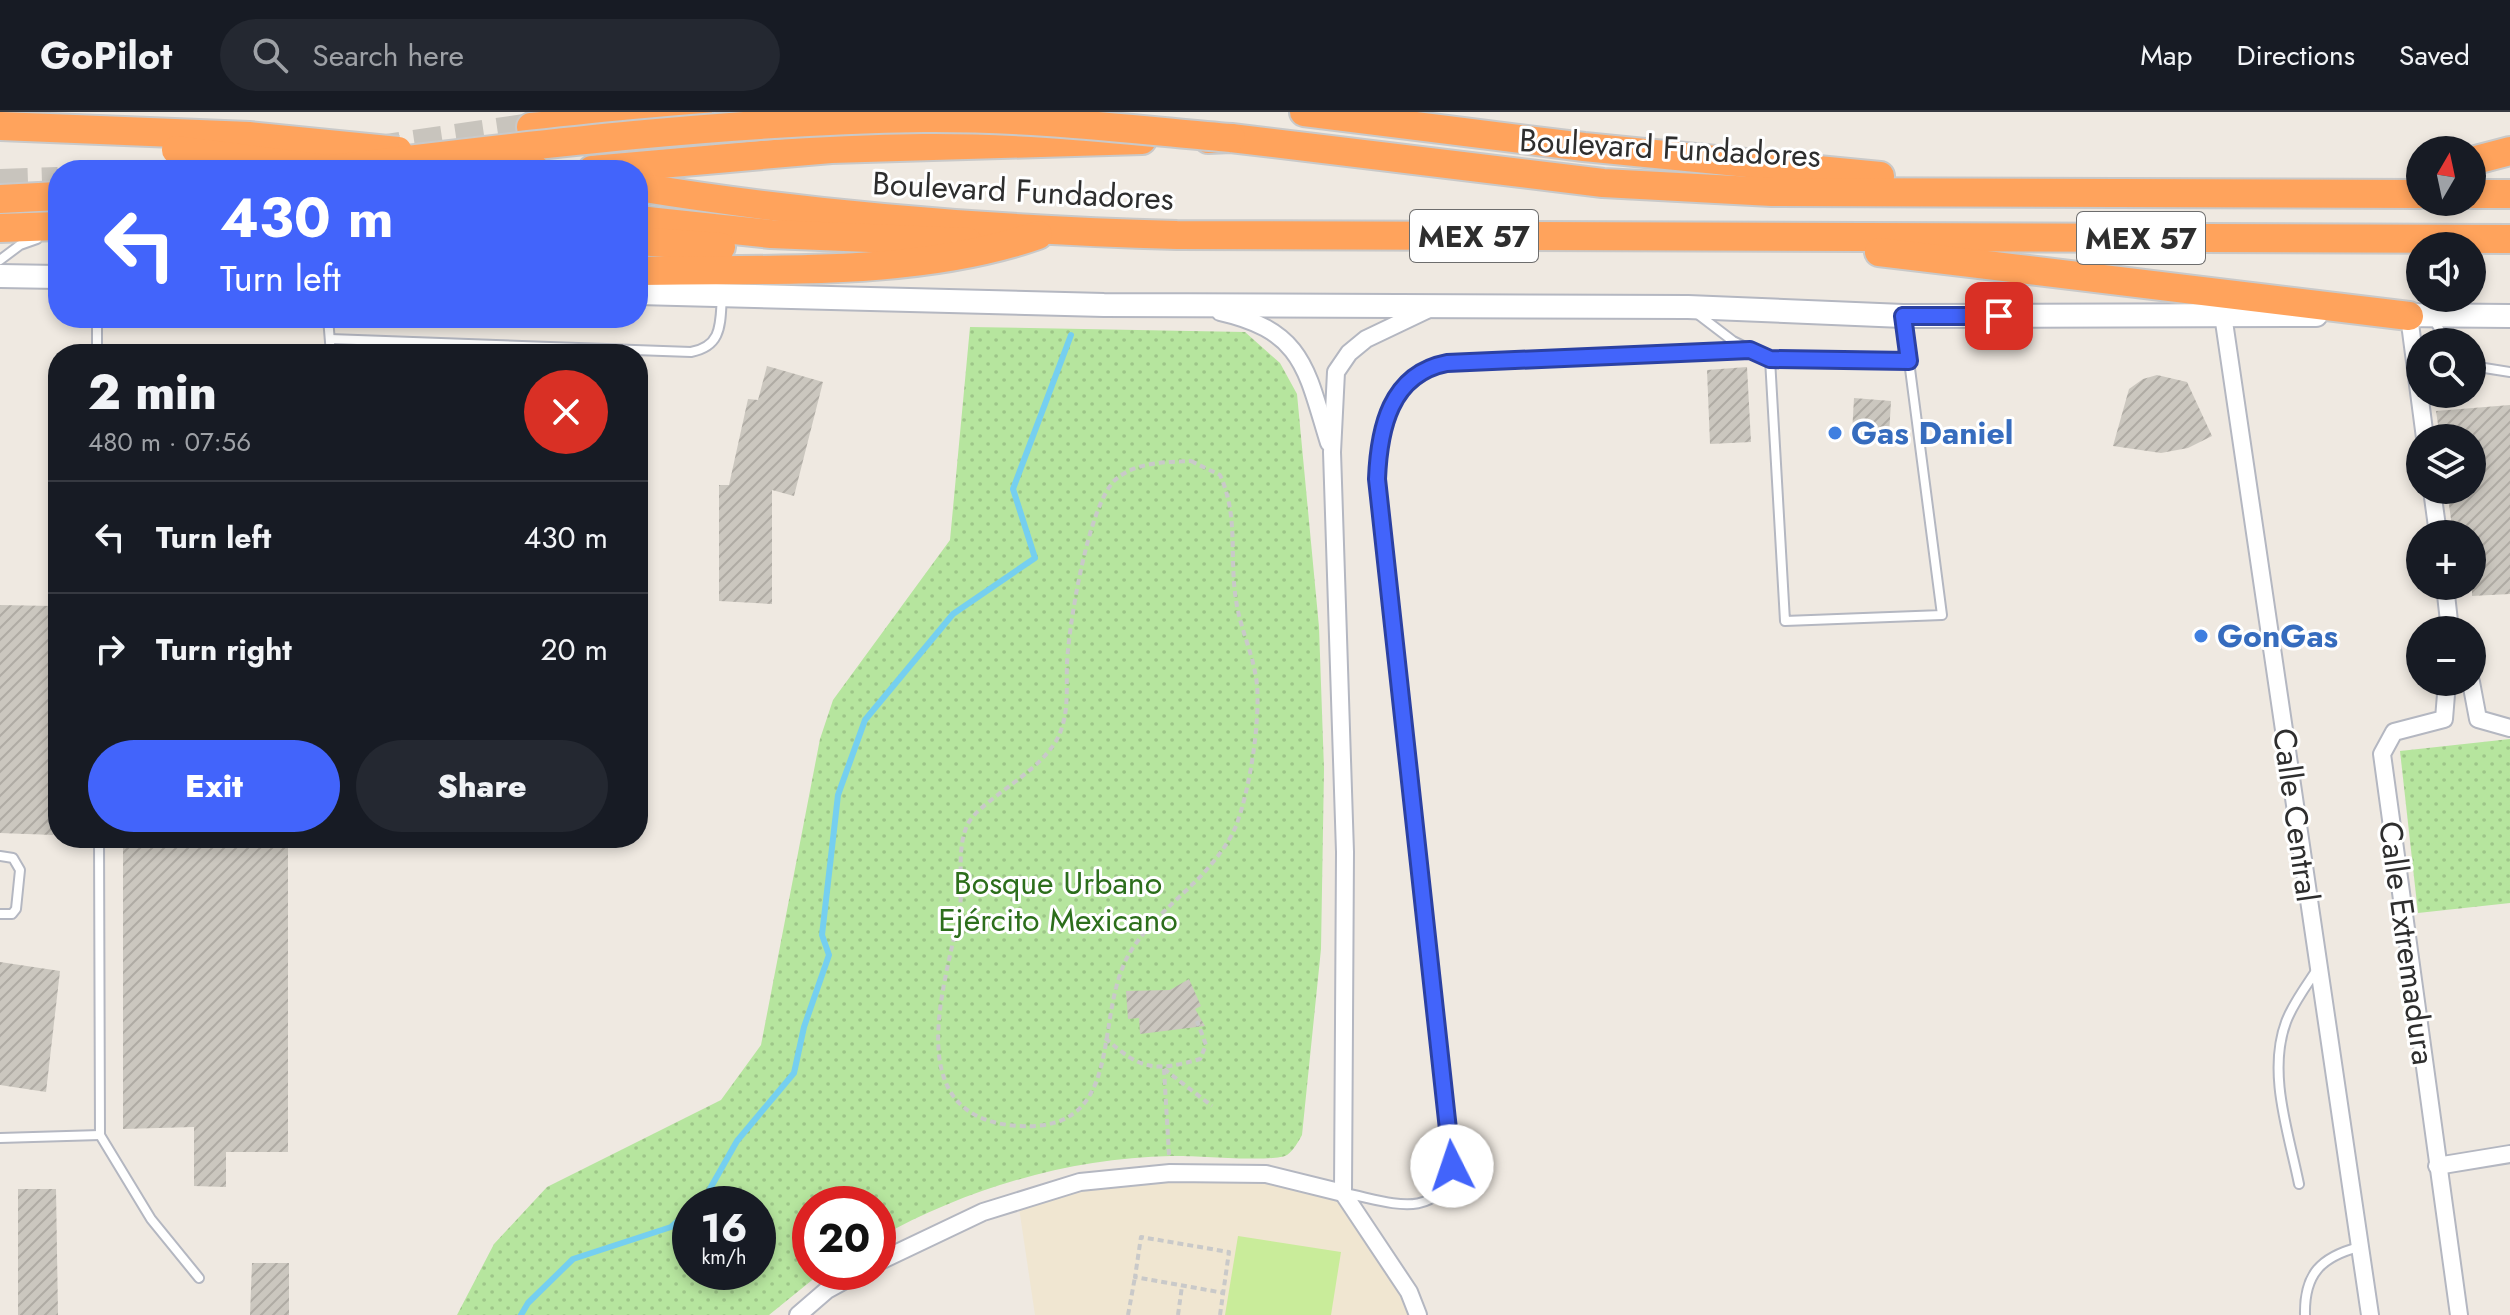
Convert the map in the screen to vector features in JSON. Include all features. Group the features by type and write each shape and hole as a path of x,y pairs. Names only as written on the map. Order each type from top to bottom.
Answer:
{"highway":[{"path":"531,127 698,112"},
{"path":"1304,112 1667,156 2076,194"},
{"name":"Boulevard Fundadores","path":"408,160 836,121 1029,120 1231,138 1603,183 1772,192 2406,194"},
{"path":"0,126 264,138 357,145 464,160"},
{"path":"0,137 176,150 255,160"},
{"path":"648,166 901,146 1231,138"},
{"path":"2486,157 2510,151"},
{"path":"2325,193 2406,176"},
{"name":"Boulevard Fundadores","path":"648,188 826,213 1050,231 1177,235 2510,239"},
{"path":"2486,194 2510,194"},
{"path":"0,199 48,197"},
{"path":"648,221 771,234 979,242"},
{"path":"0,228 48,232"},
{"path":"648,242 779,251 897,253 941,251 1050,231"},
{"path":"648,271 931,261 990,252 1050,231"},
{"path":"1771,236 2420,316"}],"main road":[{"path":"0,276 48,277"},
{"path":"648,293 1104,305 1688,307 1903,316 2510,316"}],"street":[{"path":"1196,306 1254,320 1274,331 1299,355 1332,452"},
{"path":"1418,1315 1409,1292 1343,1193 1345,852 1332,452 1336,372 1349,353 1366,339 1432,308"},
{"name":"Calle Central","path":"2223,315 2370,1315"},
{"path":"2420,316 2424,424"},
{"name":"Calle Extremadura","path":"2447,696 2446,714 2438,723 2402,729 2388,738 2382,754 2459,1315"},
{"path":"2474,696 2480,718 2510,728"},
{"path":"2437,1166 2510,1154"},
{"path":"896,1253 983,1212 1080,1182 1170,1173 1266,1174 1343,1193"},
{"path":"798,1315 827,1290"}],"lane":[{"path":"0,260 20,245 48,234"},
{"path":"648,350 691,352 705,349 719,335 722,296"},
{"path":"1688,307 1750,350 1770,359 1909,361"},
{"path":"1770,359 1785,621 1942,615 1903,316"},
{"path":"2420,316 2432,328"},
{"path":"329,328 330,344"},
{"path":"330,339 465,344"},
{"path":"1343,1193 1414,1206 1436,1198 1447,1186 1452,1166 1377,479 1379,440 1385,416 1410,381 1433,366 1447,363 1750,350"},
{"path":"2486,368 2510,372"},
{"path":"99,848 100,1135 151,1219 199,1278"},
{"path":"0,856 13,858 20,870 16,909 12,914 0,914"},
{"path":"2299,1184 2280,1087 2279,1048 2286,1021 2319,967"},
{"path":"0,1138 100,1135"},
{"path":"2305,1315 2304,1298 2311,1275 2320,1262 2360,1246"}],"path":[{"path":"1191,461 1220,475 1231,500 1235,597 1257,686 1250,762 1235,827 1216,859 1152,925 1129,955 1105,1038 1100,1077 1088,1103 1064,1121 1026,1126 991,1124 963,1110 949,1093 941,1068 939,1027 946,965 959,912 966,826 984,805 1035,768 1057,739 1068,709 1067,661 1078,580 1101,502 1116,479 1153,462 1191,461"},
{"path":"1164,1069 1200,1059 1206,1045 1197,1021"},
{"path":"1105,1038 1132,1062 1164,1069 1212,1106"},
{"path":"1164,1069 1170,1173"},
{"path":"1128,1315 1141,1237 1229,1252 1220,1315"},
{"path":"1135,1277 1224,1293"},
{"path":"1178,1315 1182,1286"}],"shaded area":[{"path":"1228,1172 1343,1193 1418,1315 1035,1315 1018,1201 1080,1182"}],"green space":[{"name":"Bosque Urbano Ejército Mexicano","path":"970,327 1245,332 1280,363 1297,394 1319,627 1324,769 1321,949 1302,1135 1292,1151 1279,1157 1133,1158 1057,1170 947,1204 896,1228 896,1186 792,1186 792,1290 800,1290 769,1315 457,1315 494,1244 547,1187 721,1100 761,1045 820,739 833,700 950,540"},
{"path":"2510,739 2510,903 2418,913 2400,751"},
{"path":"1238,1236 1341,1252 1331,1315 1225,1315"}],"building":[{"path":"767,366 823,382 794,496 772,490 772,604 719,601 719,485 729,485 748,399 758,400"},
{"path":"1747,367 1751,442 1710,444 1707,370"},
{"path":"2157,375 2187,382 2212,436 2188,448 2161,453 2113,446 2129,389 2143,379"},
{"path":"1854,398 1891,401 1889,436 1852,434"},
{"path":"2510,405 2510,594 2486,595 2486,520 2451,520 2449,504 2486,504 2486,424 2438,424 2436,411"},
{"path":"0,605 48,606 48,835 0,833"},
{"path":"123,848 288,848 288,1152 226,1152 226,1187 194,1186 194,1127 123,1129"},
{"path":"0,962 60,971 46,1092 0,1085"},
{"path":"1189,979 1201,1006 1195,1009 1205,1026 1140,1034 1139,1018 1128,1019 1126,991 1170,990"},
{"path":"18,1189 56,1189 58,1315 18,1315"},
{"path":"252,1263 289,1263 289,1315 250,1315"}],"waterway":[{"path":"712,1186 737,1141 794,1073 804,1027 829,955 822,935 838,795 865,720 953,614 1035,558 1013,489 1071,335"},
{"path":"521,1315 528,1303 573,1259 672,1226"}],"tunnel":[{"path":"373,150 531,127"},
{"path":"0,183 48,181"}],"place":[{"name":"Gas Daniel","path":"1835,433"},
{"name":"GonGas","path":"2201,636"}],"route":[{"path":"1452,1166 1377,479 1379,440 1385,416 1396,397 1421,372 1447,363 1750,350 1770,359 1909,361 1903,316 1999,316"}]}
